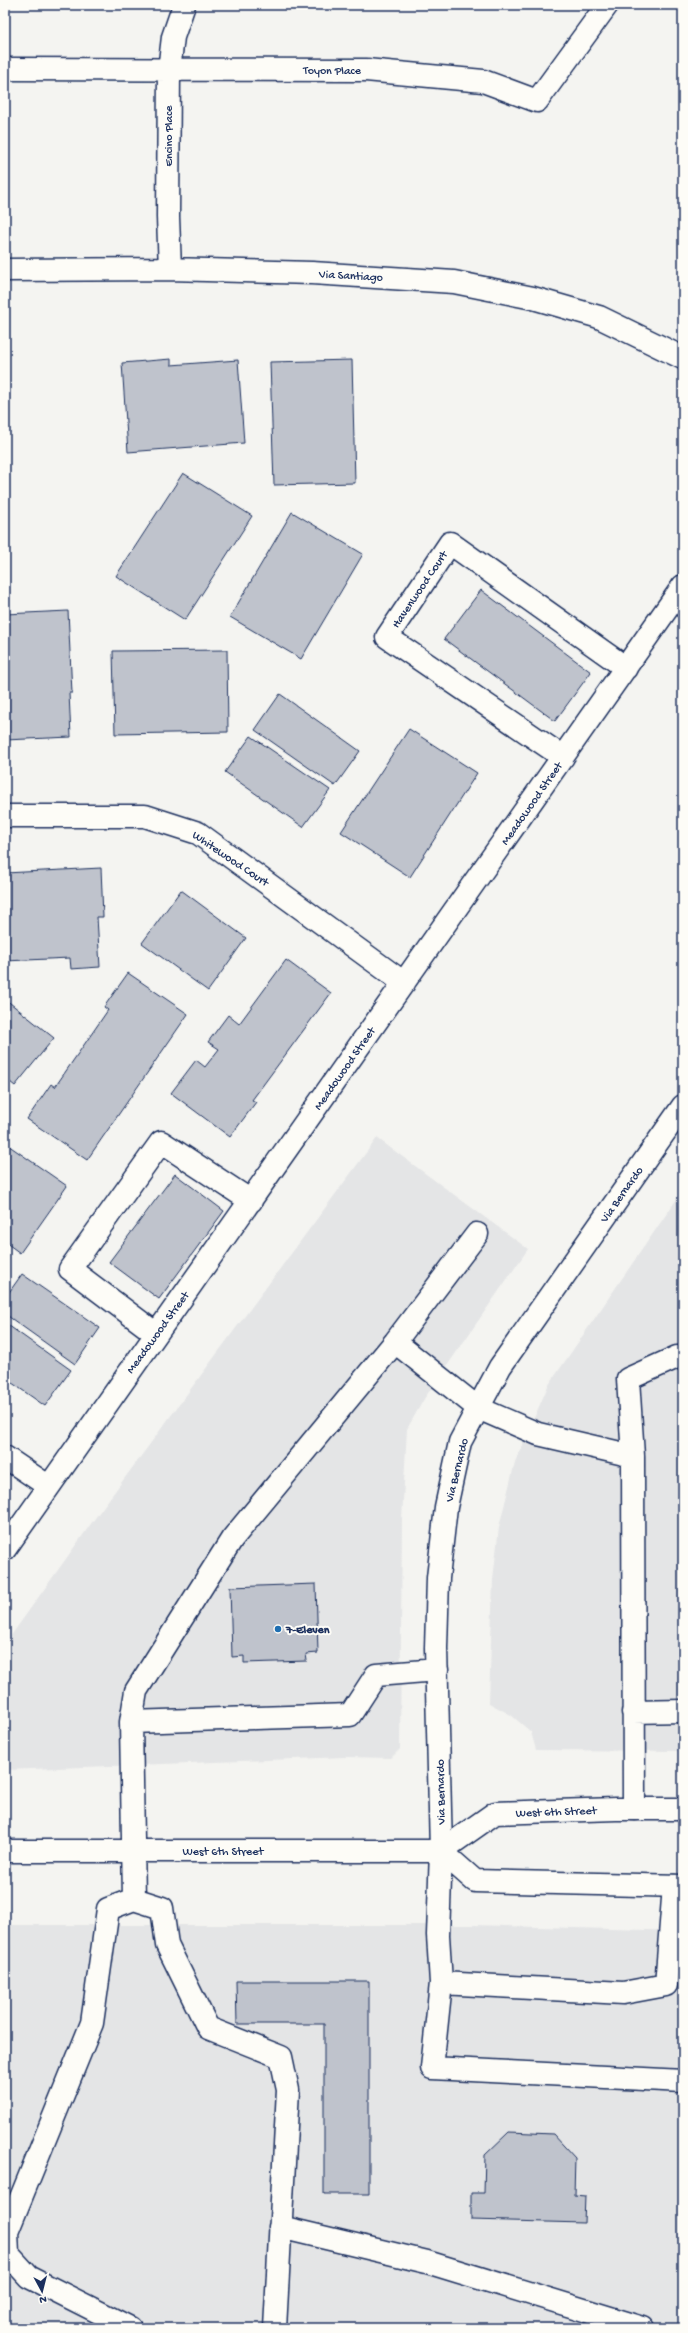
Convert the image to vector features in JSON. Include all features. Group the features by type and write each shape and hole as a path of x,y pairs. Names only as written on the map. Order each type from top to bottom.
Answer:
{"street":[{"name":"Encino Place","path":"170,269 168,217 169,70 173,37 184,5"},
{"name":"Toyon Place","path":"5,69 366,70 483,81 537,101 607,5"},
{"name":"Via Santiago","path":"5,270 170,269 326,273 454,282 533,298 598,317 683,358"},
{"name":"Havenwood Court","path":"563,757 387,637 450,543 626,668"},
{"name":"Meadowood Street","path":"5,1549 683,586"},
{"name":"Whitewood Court","path":"5,816 145,816 198,833 404,983"},
{"name":"Via Bernardo","path":"683,1106 500,1367 460,1442 446,1507 438,1578 437,1670 441,1851 438,1935 441,1983 432,2068 683,2081"},
{"path":"156,1333 70,1269 161,1142 251,1201"},
{"path":"134,1900 131,1722 136,1691 232,1538 395,1342 477,1234"},
{"path":"395,1342 478,1408 538,1434 633,1456"},
{"path":"634,1809 633,1456 628,1379 677,1357 683,1357"},
{"path":"5,1457 48,1486"},
{"path":"131,1722 350,1715 376,1675 437,1670"},
{"path":"633,1712 683,1712"},
{"name":"West 6th Street","path":"5,1851 441,1851 495,1814 634,1809 683,1809"},
{"path":"441,1851 474,1881 678,1886 674,1986 623,1993 441,1983"},
{"path":"130,2328 29,2277 8,2254 7,2232 92,2023 108,1909 134,1900 162,1908 167,1945 208,2028 281,2057 288,2090 275,2328"},
{"path":"280,2227 427,2262 643,2328"}],"shaded area":[{"path":"377,1138 528,1249 424,1399 407,1429 402,1519 400,1749 391,1758 346,1757 5,1770 5,1644 98,1514"},
{"path":"683,1190 683,1751 536,1750 531,1732 511,1715 489,1703 493,1579 499,1527 515,1462 548,1386"},
{"path":"5,1925 472,1925 683,1931 683,2328 5,2328"}],"building":[{"path":"171,359 171,365 238,360 244,443 128,452 122,363"},
{"path":"352,360 355,483 274,485 270,362"},
{"path":"183,473 252,516 185,620 116,576"},
{"path":"292,512 363,554 301,659 230,617"},
{"path":"481,590 591,672 555,721 444,639"},
{"path":"68,611 72,693 69,693 71,737 5,740 5,614"},
{"path":"227,650 228,732 115,734 113,651"},
{"path":"280,694 360,751 335,786 255,730"},
{"path":"409,729 477,773 410,877 341,832"},
{"path":"251,736 330,790 303,827 225,772"},
{"path":"101,868 103,917 97,917 100,967 71,969 70,958 5,961 5,873"},
{"path":"181,890 246,938 208,991 142,943"},
{"path":"286,960 331,993 252,1100 256,1102 230,1137 171,1093 196,1060 205,1067 219,1049 208,1042 228,1015 239,1024"},
{"path":"128,973 188,1014 87,1160 27,1119 51,1084 55,1087 108,1010 104,1007"},
{"path":"5,999 54,1038 15,1086 5,1078"},
{"path":"5,1143 67,1186 20,1253 5,1242"},
{"path":"175,1174 224,1211 159,1299 109,1262"},
{"path":"22,1274 100,1328 75,1364 5,1314 5,1298"},
{"path":"5,1323 71,1370 45,1406 5,1378"},
{"path":"316,1584 318,1653 306,1654 307,1661 244,1663 244,1656 232,1657 230,1587"},
{"path":"236,1981 369,1981 369,2194 324,2194 324,2024 237,2024"},
{"path":"509,2132 553,2134 575,2158 574,2195 585,2196 584,2223 471,2220 471,2193 484,2193 485,2155"}],"place":[{"name":"7-Eleven","path":"278,1629"}]}
